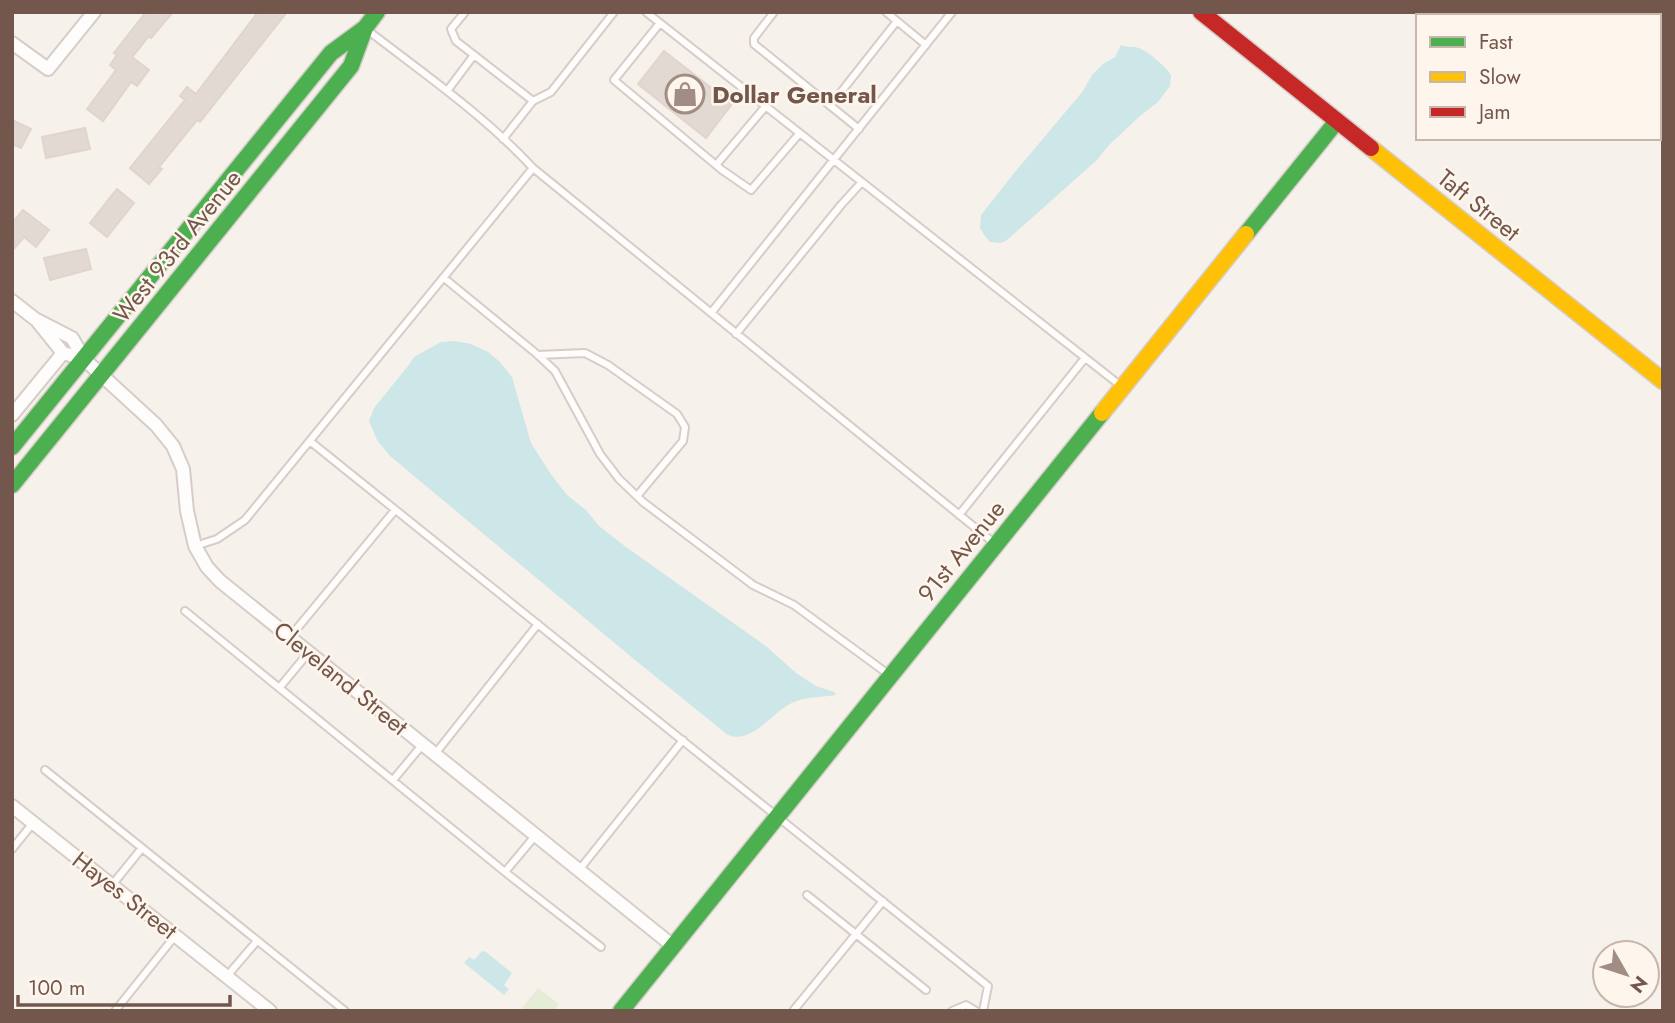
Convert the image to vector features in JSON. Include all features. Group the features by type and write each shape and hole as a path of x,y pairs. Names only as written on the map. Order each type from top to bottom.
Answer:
{"street":[{"path":"12,43 48,69 93,12"},
{"name":"West 93rd Avenue","path":"12,485 351,66 365,28 377,12"},
{"name":"Taft Street","path":"1201,12 1663,381"},
{"name":"West 93rd Avenue","path":"12,447 331,53 365,28"},
{"name":"91st Avenue","path":"621,1011 1338,121"},
{"name":"Cleveland Street","path":"12,301 35,319 72,338 83,359 156,425 173,446 183,469 187,511 195,547 207,567 220,581 673,946"},
{"name":"Cleveland Street","path":"35,319 63,353 83,359"},
{"path":"12,415 63,353"},
{"name":"Hayes Street","path":"12,806 270,1011"}],"lane":[{"path":"464,12 451,29 456,41 533,102"},
{"path":"503,139 533,102 551,92 614,12"},
{"path":"646,12 1122,387"},
{"path":"774,12 754,38 754,44 859,129"},
{"path":"886,12 926,45"},
{"path":"710,313 952,12"},
{"path":"830,106 897,21"},
{"path":"660,23 614,80 716,164 751,190 799,134"},
{"path":"365,28 447,91 533,168 995,544"},
{"path":"447,91 474,55"},
{"path":"716,164 765,107"},
{"path":"195,547 217,539 245,520 533,168"},
{"path":"736,334 861,183"},
{"path":"444,278 555,372 600,454 619,479 637,496 753,585 794,605 890,676"},
{"path":"538,355 584,353 608,365 677,414 685,427 683,441 637,496"},
{"path":"959,515 1085,358"},
{"path":"311,442 989,986 983,1011"},
{"path":"290,638 395,510"},
{"path":"185,611 601,947"},
{"path":"435,754 538,624"},
{"path":"280,687 309,652"},
{"path":"579,871 683,740"},
{"path":"393,780 423,744"},
{"path":"45,770 345,1011"},
{"path":"12,849 33,823"},
{"path":"505,872 535,835"},
{"path":"112,885 142,848"},
{"path":"807,895 926,990"},
{"path":"793,1011 883,901"},
{"path":"115,1011 176,935"},
{"path":"227,976 257,941"},
{"path":"952,1011 967,1005 976,1011"}],"green space":[{"path":"538,988 559,1004 554,1011 525,1011 522,1008"}],"water":[{"path":"1121,45 1147,52 1171,75 1170,86 1158,102 1109,145 1097,160 1006,241 990,242 980,228 981,215 1083,91 1092,75 1115,57"},
{"path":"441,342 471,344 488,352 512,377 531,443 567,495 586,510 599,526 767,647 796,673 836,695 796,701 755,731 737,737 728,735 390,456 377,440 369,421 374,408 414,357"},
{"path":"482,951 512,973 504,985 509,989 504,995 464,963 469,957 474,960"}],"building":[{"path":"146,12 173,12 132,57 149,70 137,86 131,82 103,121 87,109 116,70 110,65 117,55 114,53"},
{"path":"258,12 287,12 200,122 197,120 159,167 162,169 149,184 130,168 185,100 180,96 187,87 196,94"},
{"name":"Dollar General","path":"664,51 732,104 706,138 638,84"},
{"path":"12,120 31,129 21,148 12,144"},
{"path":"85,128 90,149 46,158 42,137"},
{"path":"117,189 134,203 107,237 90,223"},
{"path":"23,210 49,230 36,247 24,237 12,251 12,223"},
{"path":"86,249 91,269 50,280 44,258"}],"traffic: fast":[{"path":"12,447 331,53 365,28 377,12"},
{"path":"12,485 351,66 365,28"},
{"path":"1246,234 1337,121"},
{"path":"621,1011 1102,413"}],"traffic: slow":[{"path":"1371,148 1663,381"},
{"path":"1102,413 1246,234"}],"traffic: jam":[{"path":"1201,12 1371,148"}],"place":[{"name":"Dollar General","path":"685,94"}]}
